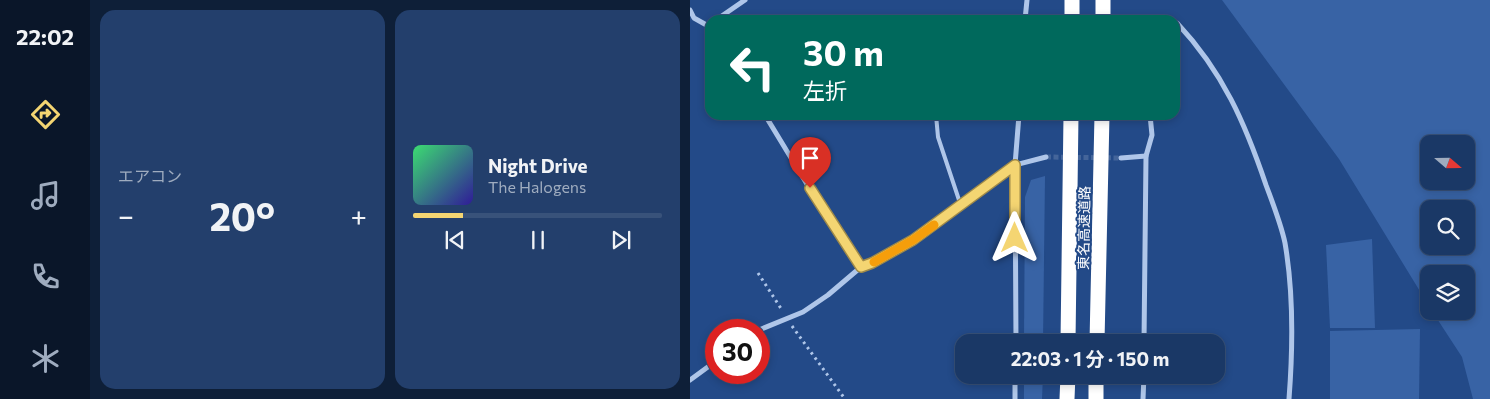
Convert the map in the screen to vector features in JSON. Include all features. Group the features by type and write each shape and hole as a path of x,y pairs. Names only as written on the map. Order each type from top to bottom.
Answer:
{"highway":[{"path":"1072,0 1072,15"},
{"path":"1103,0 1103,15"},
{"name":"東名高速道路","path":"1068,334 1071,120"},
{"name":"東名高速道路","path":"1097,334 1102,120"},
{"path":"1067,399 1068,384"},
{"path":"1096,384 1096,399"}],"street":[{"path":"723,15 745,0"},
{"path":"1026,15 1027,0"},
{"path":"690,10 692,19 705,24"},
{"path":"1180,27 1195,42 1215,71 1248,134 1284,241 1290,283 1293,344 1290,399"},
{"path":"768,120 861,267"},
{"path":"1016,334 1015,165 1018,120"},
{"path":"1144,334 1146,156 1152,135 1150,120"},
{"path":"770,326 803,312 828,295 861,267 872,263 913,240 1015,165 1046,156"},
{"path":"1121,158 1146,156"},
{"path":"690,380 705,369"},
{"path":"1015,384 1015,399"},
{"path":"1143,399 1144,384"}],"lane":[{"path":"936,120 938,137 961,206"}],"path":[{"path":"758,273 787,319 845,399"}],"shaded area":[{"path":"1222,0 1490,0 1490,399 1473,399 1462,357 1438,320 1475,320 1475,265 1420,265 1420,291 1339,159"},
{"path":"1045,176 1043,334 1024,334 1025,197 1031,180"},
{"path":"1372,239 1375,328 1330,328 1326,245"},
{"path":"1420,329 1419,399 1330,399 1330,331"},
{"path":"1024,384 1043,384 1042,399 1024,399"}],"tunnel":[{"path":"1046,157 1121,158"}],"slow traffic":[{"path":"874,262 913,240 934,225"}],"route":[{"path":"810,188 861,267 872,263 913,240 1015,165 1015,238"}]}
